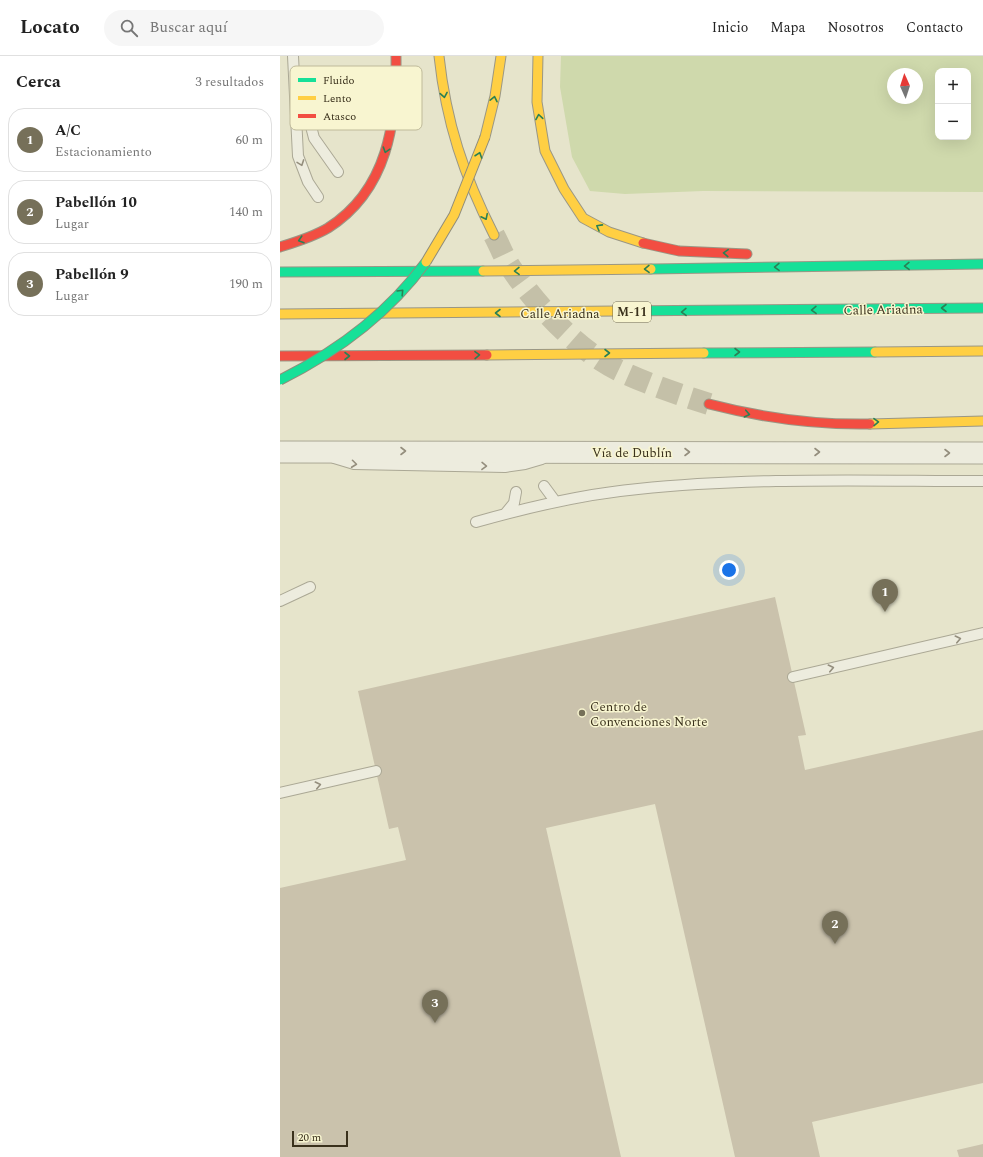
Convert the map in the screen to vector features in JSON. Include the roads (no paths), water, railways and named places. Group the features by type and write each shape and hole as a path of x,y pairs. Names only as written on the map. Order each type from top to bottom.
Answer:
{"main road":[{"path":"439,56 443,94 455,144 478,202 494,235"},
{"path":"280,380 312,363 348,340 369,324 408,284 429,259 444,233 473,172 485,137 495,96 501,56"},
{"path":"538,56 537,102 545,152 564,189 583,218 608,232 647,244 679,250 754,254"},
{"path":"280,247 308,238 329,228 351,211 369,188 382,160 392,130"},
{"path":"895,256 978,265"},
{"path":"280,272 482,272 978,265"},
{"name":"Calle Ariadna","path":"280,314 983,308"},
{"path":"280,356 983,350"},
{"path":"709,404 747,414 799,421 845,423 983,421"}],"street":[{"name":"Vía de Dublín","path":"280,452 983,453"}],"lane":[{"path":"293,56 296,66"},
{"path":"293,56 294,66"},
{"path":"297,130 298,156 308,182 318,197"},
{"path":"312,130 314,138 338,172"},
{"path":"476,522 555,501 638,489 698,484 983,481"},
{"path":"544,486 555,501"},
{"path":"505,514 514,503 516,492"},
{"path":"280,601 310,587"},
{"path":"793,677 983,633"},
{"path":"280,793 376,771"}],"tunnel":[{"path":"494,235 504,256 532,297 558,325 588,351 618,370 629,375 709,404"}],"place":[{"name":"A/C","path":"885,612"},
{"name":"Centro de Convenciones Norte","path":"582,713"},
{"name":"Pabellón 10","path":"835,944"},
{"name":"Pabellón 9","path":"435,1023"}]}
